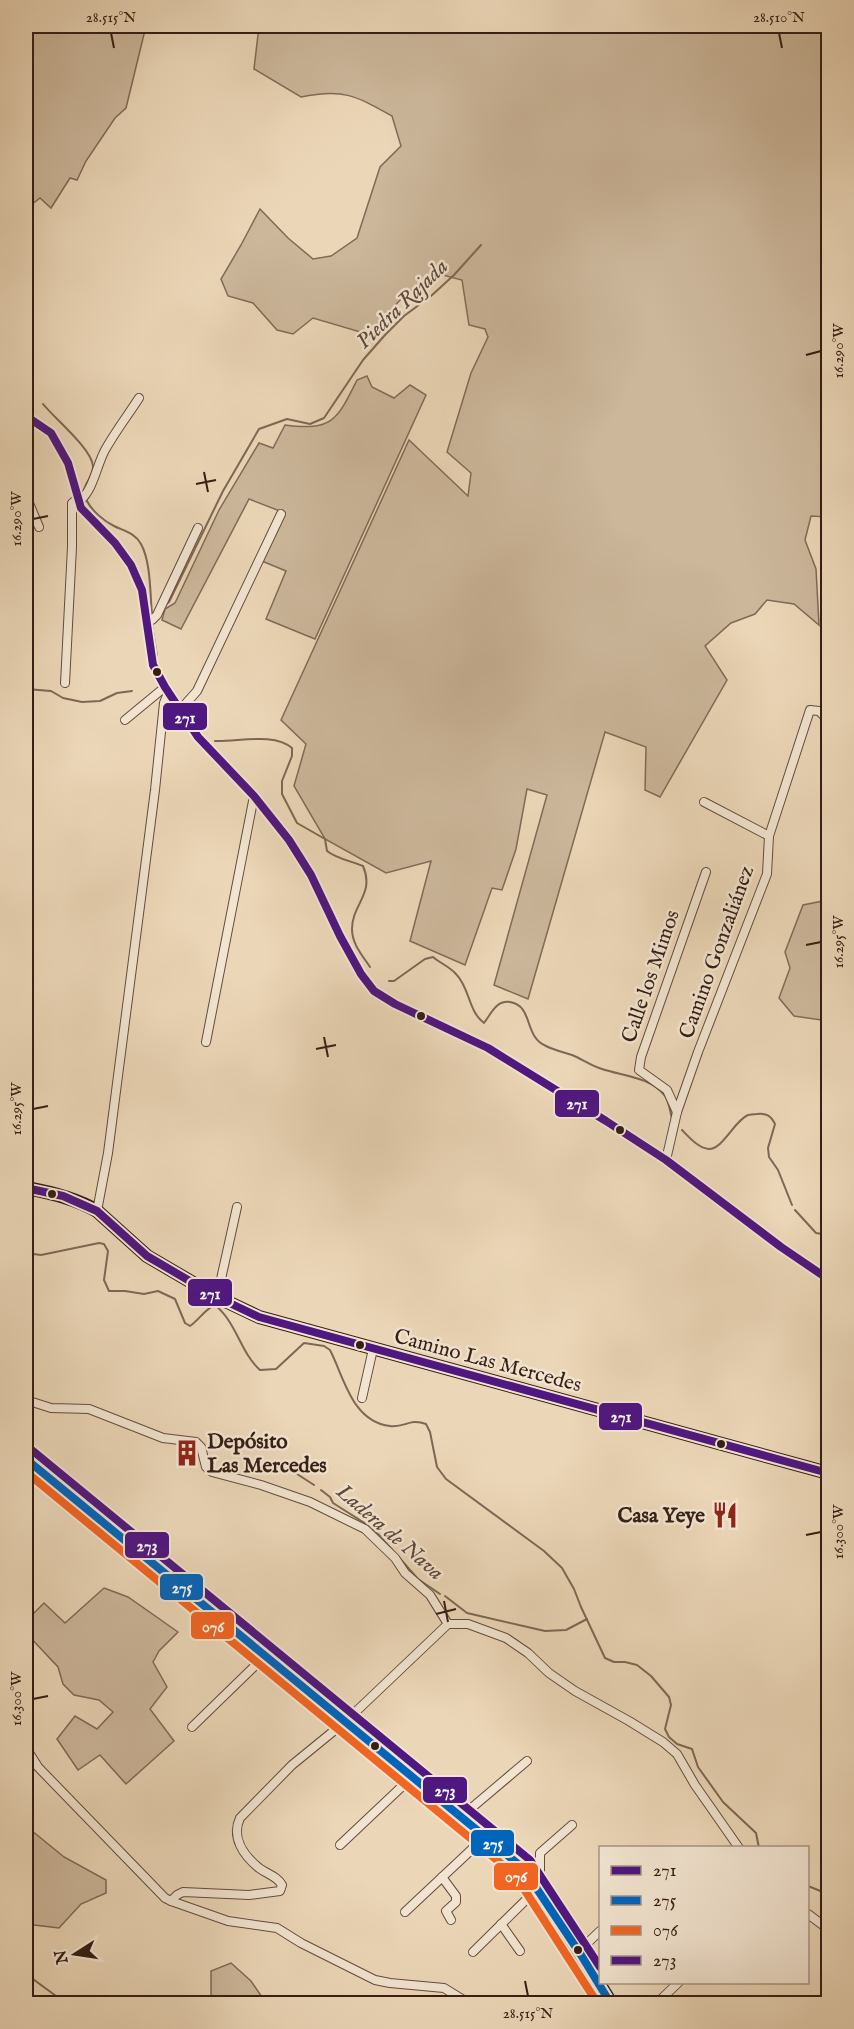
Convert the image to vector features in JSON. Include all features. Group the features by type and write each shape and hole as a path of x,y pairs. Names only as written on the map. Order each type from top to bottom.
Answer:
{"main road":[{"name":"Camino Las Mercedes","path":"26,1188 90,1206 147,1256 217,1297 259,1317 828,1473"},
{"path":"26,1459 523,1868 579,1951 611,2004"}],"street":[{"path":"65,683 72,502 85,496 105,450 139,398"},
{"path":"26,416 51,433 68,463 81,508 115,543 131,565 142,590 153,665 166,690 198,737 254,796 289,840 311,875 361,974 374,991 395,1004 488,1048 666,1160 781,1247 828,1279"},
{"path":"26,496 39,527"},
{"path":"180,710 197,691 281,514"},
{"path":"146,620 152,620 157,615 198,528"},
{"path":"125,720 166,690"},
{"path":"97,1211 108,1153 166,690"},
{"name":"Camino Gonzaliánez","path":"666,1160 677,1112 698,1052 767,874 769,836 810,710 819,711 828,720"},
{"path":"207,1042 254,796"},
{"path":"704,802 769,836"},
{"name":"Calle los Mimos","path":"677,1112 667,1090 639,1070 641,1057 705,872"},
{"path":"217,1297 237,1207"},
{"path":"362,1398 373,1349"},
{"path":"26,1400 51,1408 89,1409 163,1438 196,1442 201,1447 206,1467 212,1472 261,1485 310,1502 365,1528 395,1558 405,1573 430,1595 448,1624"},
{"path":"171,1901 183,1892 249,1895 280,1891 282,1885 279,1880 258,1867 240,1846 236,1836 236,1827 240,1818 292,1765 346,1721 448,1624 468,1624 506,1638 575,1691 663,1742 677,1754 695,1785 738,1846"},
{"path":"192,1726 266,1655"},
{"path":"26,1748 38,1767 165,1898 228,1922 277,1928 301,1943 375,1980 444,1988 470,2004"},
{"path":"462,1816 527,1761"},
{"path":"340,1845 413,1776"},
{"path":"473,1952 538,1888 540,1853 572,1825"},
{"path":"405,1912 486,1836"},
{"path":"442,1877 456,1896 456,1902 446,1911 450,1920"},
{"path":"809,1915 828,1929"},
{"path":"501,1924 520,1951"},
{"path":"579,1951 599,1932"},
{"path":"656,2004 678,1984"}],"shaded area":[{"path":"26,26 146,26 126,108 115,118 86,161 77,180 70,178 51,208 40,198 26,209"},
{"path":"259,26 828,26 828,517 811,516 805,540 816,569 819,625 794,604 767,600 755,614 731,623 705,646 727,680 660,797 645,790 646,747 605,732 528,999 494,985 547,795 527,789 516,849 502,890 492,888 465,965 410,941 431,861 386,873 325,839 294,786 306,744 281,720 409,440 468,496 471,473 447,452 471,373 488,337 485,329 469,325 462,280 439,274 408,292 367,334 313,318 293,334 277,330 253,303 228,296 221,279 260,209 288,238 313,259 331,256 357,238 380,167 401,146 392,116 379,109 358,99 339,94 315,94 301,97 254,69"},
{"path":"367,376 372,387 394,398 410,385 426,395 315,639 266,619 286,571 262,561 285,513 249,499 181,629 162,620 165,609 175,603 219,510 259,443 273,448 285,425 314,426 332,420 344,405 357,380"},
{"path":"828,900 828,1021 794,1016 779,998 790,968 785,952 803,905"},
{"path":"104,1588 128,1597 178,1632 159,1651 153,1662 167,1687 150,1709 174,1741 126,1784 100,1755 78,1770 57,1739 75,1716 97,1729 113,1712 99,1700 74,1695 63,1684 58,1667 26,1633 26,1621 44,1603 65,1623"},
{"path":"26,1826 64,1857 106,1880 106,1893 81,1904 59,1928 26,1924"},
{"path":"231,1963 251,1981 266,2003 216,2003 211,1994 211,1971"}],"waterway":[{"name":"Piedra Rajada","path":"165,605 169,602 223,491 259,429 287,419 310,424 324,418 363,360 385,335 404,316 454,275 481,245"},
{"path":"43,404 79,442 91,459 93,470 84,491"},
{"path":"87,501 102,519 139,540 148,569 152,614"},
{"path":"152,625 157,656"},
{"path":"26,689 51,691 63,698 82,702 100,701 117,693 132,691"},
{"path":"215,741 266,739 276,740 292,748 292,756 282,781 282,794 297,823 325,839 327,851 331,854 363,866 366,876 365,892 355,913 352,934 370,967"},
{"path":"389,981 394,981 425,959 433,957 451,969 461,980 475,1012 484,1023 494,1008 501,1003 510,1002 517,1005 523,1009 539,1041 598,1068 636,1078 652,1085 665,1096 672,1118"},
{"path":"682,1130 697,1144 709,1149 719,1145 748,1115 768,1116 775,1124 768,1148 769,1157 778,1170 792,1205"},
{"path":"795,1210 816,1233 828,1232"},
{"path":"26,1253 41,1255 99,1243 104,1244 108,1251 104,1280 109,1291 144,1294 158,1291 175,1299 185,1323 190,1326 215,1305 228,1320 253,1363 260,1370 276,1369 304,1343 324,1346 330,1350 351,1397 367,1416 377,1423 390,1426 415,1422 426,1424 430,1432 437,1467 446,1479 544,1551 562,1568 605,1658 614,1662 637,1665 651,1676 669,1697 671,1705 665,1729 669,1737 677,1744 692,1749 698,1767 723,1802 756,1833 759,1846"},
{"name":"Ladera de Nava","path":"281,1467 294,1472 314,1485"},
{"name":"Ladera de Nava","path":"321,1490 330,1497 333,1503 379,1535 418,1579 440,1594"},
{"name":"Ladera de Nava","path":"445,1596 467,1613 545,1631 566,1630 587,1619"},
{"path":"809,1886 828,1894"},
{"path":"26,1974 67,2004"}],"transit line":[{"name":"271","path":"26,416 51,433 68,463 81,508 115,543 131,565 142,590 153,665 165,687 198,737 254,796 289,840 311,875 361,974 374,991 395,1004 488,1048 606,1121 666,1160 781,1247 828,1279"},
{"name":"271","path":"26,1188 63,1196 97,1211 147,1256 217,1297 259,1317 828,1473"},
{"name":"273","path":"33,1451 530,1860 599,1965"},
{"name":"275","path":"26,1459 523,1868 611,2004"},
{"name":"076","path":"26,1472 515,1875 598,2004"}],"place":[{"name":"Depósito Las Mercedes","path":"187,1453"},
{"name":"Casa Yeye","path":"725,1515"}]}
